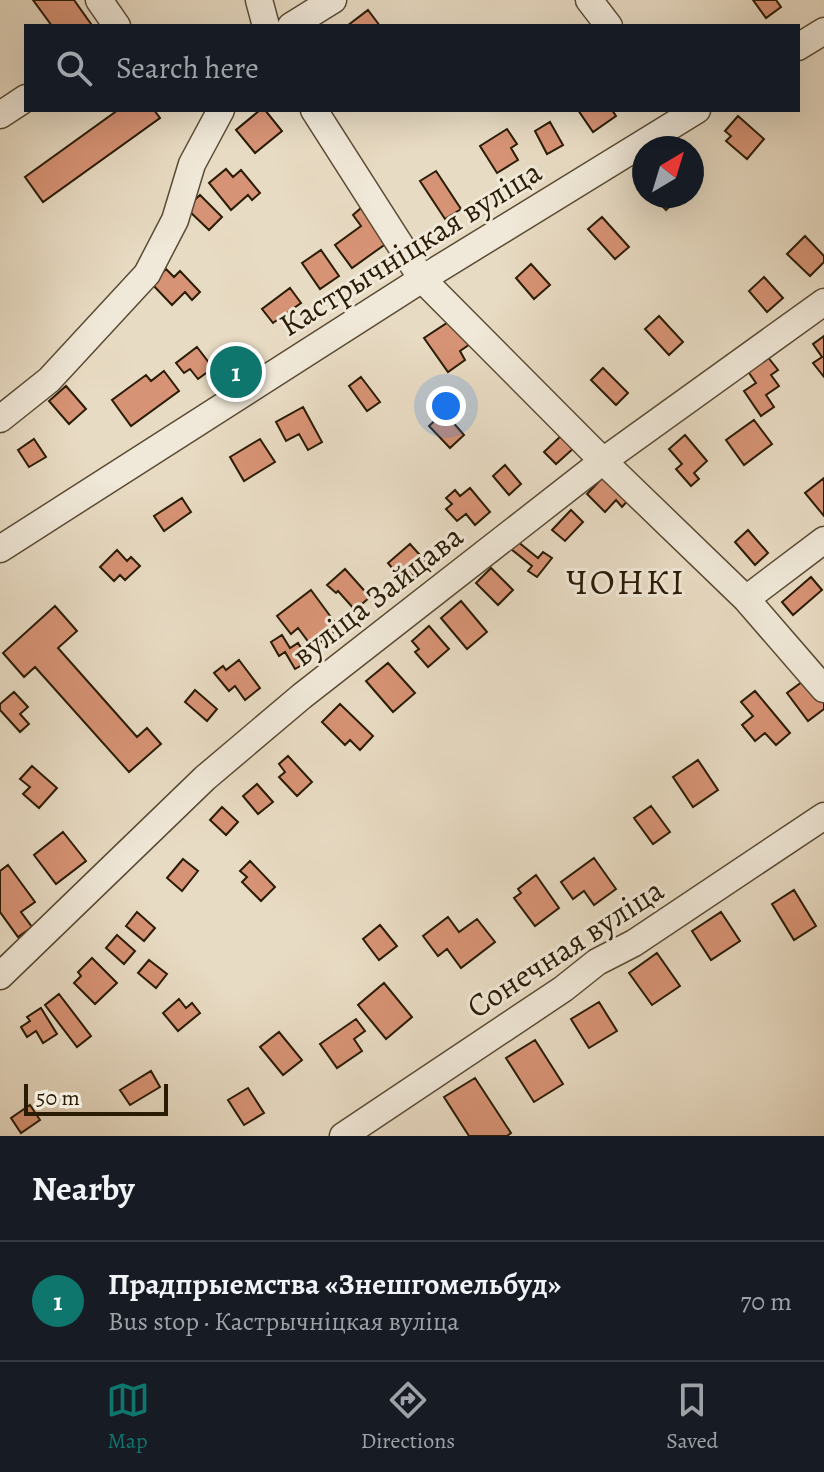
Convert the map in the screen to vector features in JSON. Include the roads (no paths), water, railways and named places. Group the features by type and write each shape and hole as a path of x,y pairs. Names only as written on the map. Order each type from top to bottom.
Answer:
{"street":[{"path":"99,0 116,24"},
{"path":"259,0 265,24"},
{"path":"294,24 333,0"},
{"path":"589,0 607,24"},
{"path":"800,46 824,31"},
{"path":"0,115 24,99"},
{"path":"0,419 49,380 147,274 175,220 192,164 220,112"},
{"path":"315,112 422,279 746,599 824,689"},
{"name":"Кастрычніцкая вуліца","path":"0,549 682,114"},
{"name":"вуліца Зайцава","path":"0,976 205,778 302,696 603,461 824,302"},
{"path":"746,599 824,540"},
{"name":"Сонечная вуліца","path":"343,1136 563,989 597,962 634,943 824,816"}],"place":[{"name":"Прадпрыемства «Знешгомельбуд»","path":"236,372"}],"district":[{"name":"ЧОНКІ","path":"626,581"}]}
